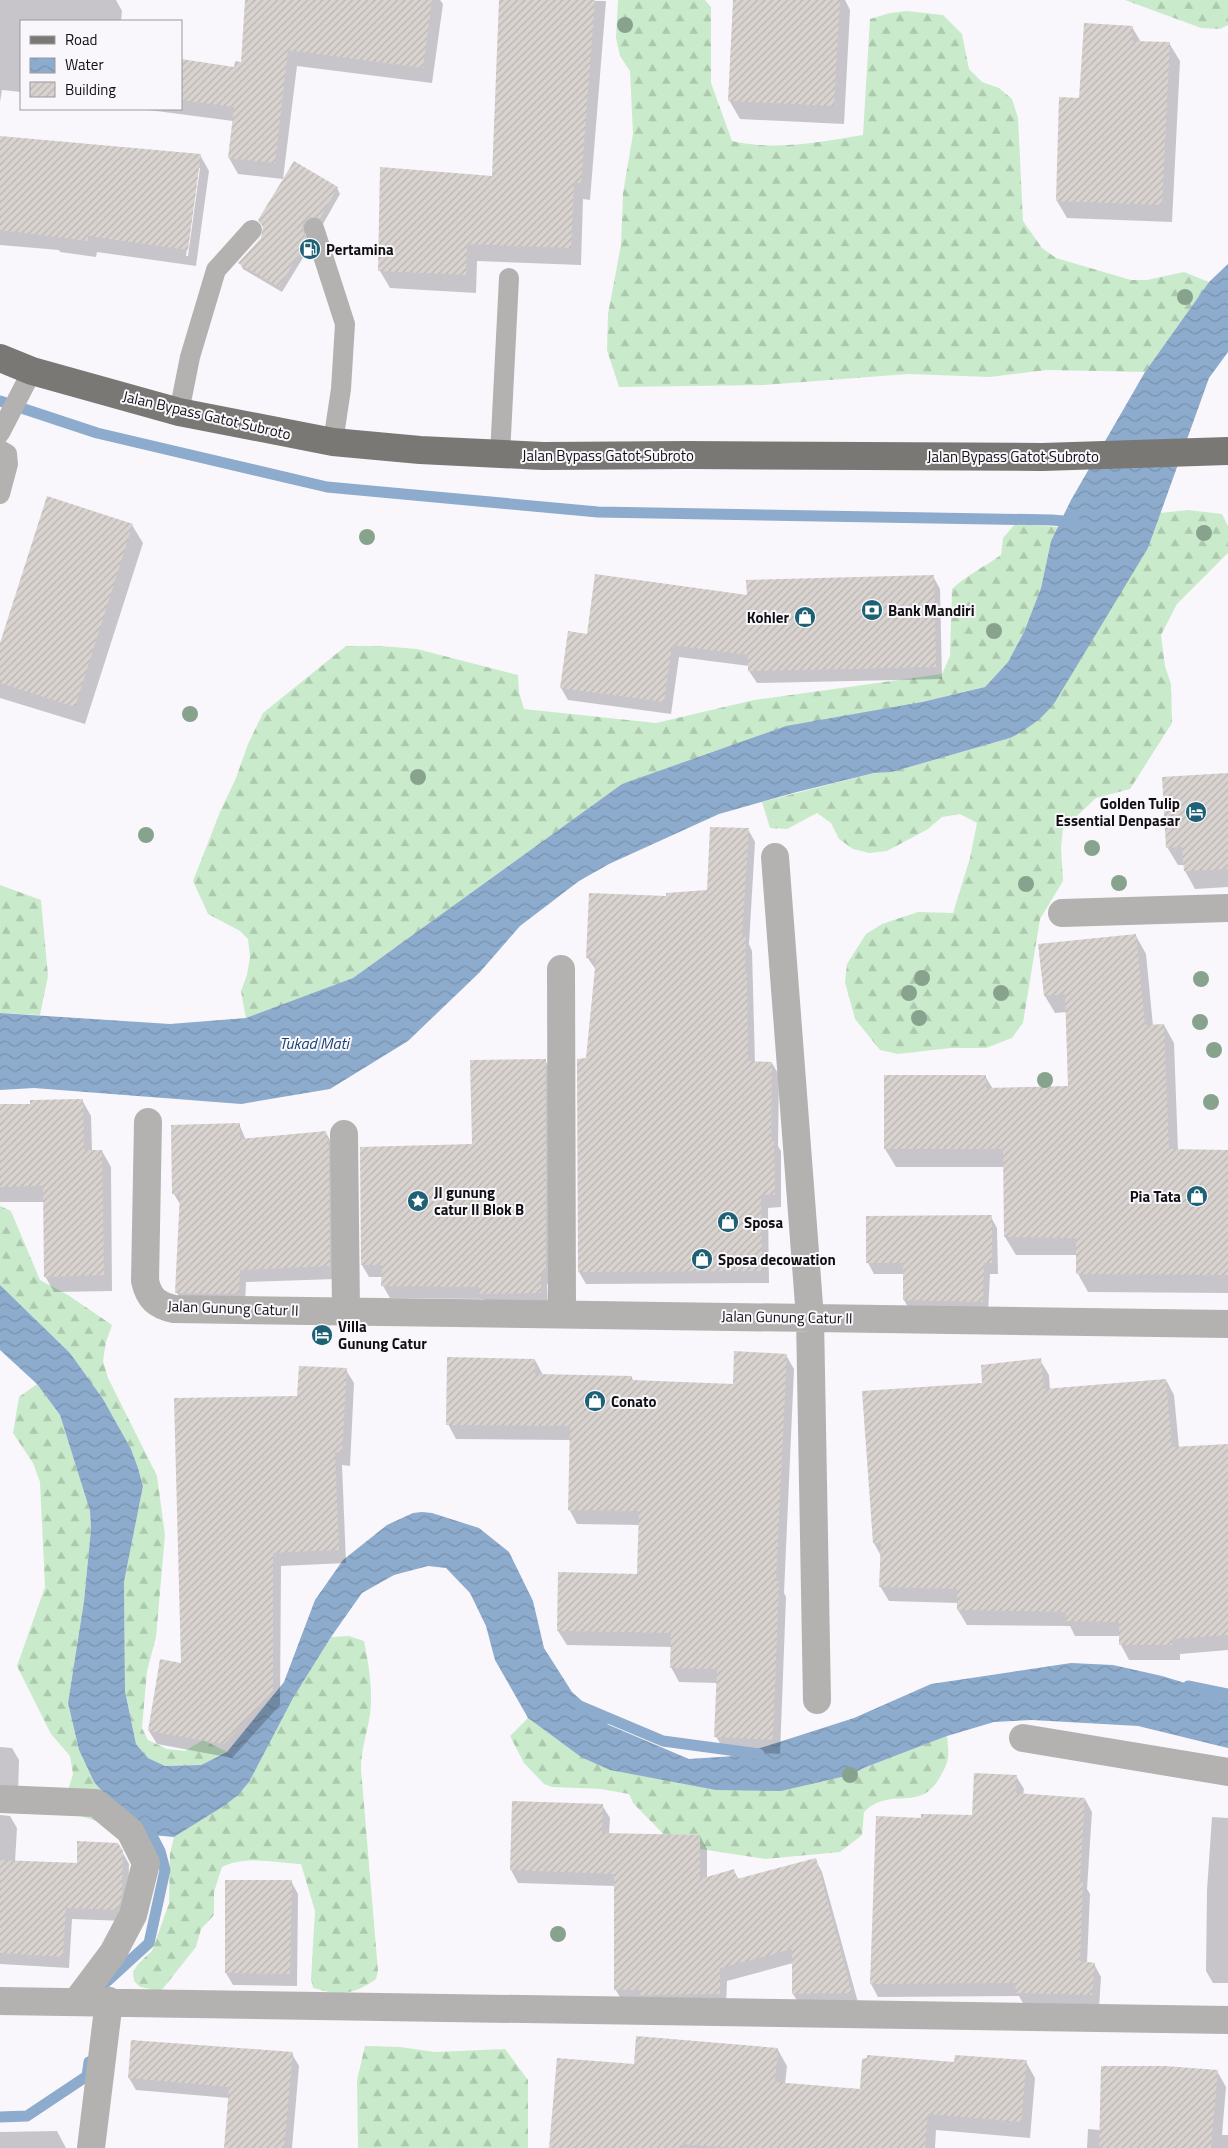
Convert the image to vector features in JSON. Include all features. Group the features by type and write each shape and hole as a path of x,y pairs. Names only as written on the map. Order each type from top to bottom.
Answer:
{"main road":[{"name":"Jalan Bypass Gatot Subroto","path":"0,358 32,371 180,412 333,442 500,455 1042,457 1224,452"}],"street":[{"path":"775,857 810,1318 816,1700"},
{"path":"1062,914 1228,908"},
{"path":"561,969 562,1314"},
{"name":"Jalan Gunung Catur II","path":"148,1122 144,1281 149,1295 159,1306 174,1309 1228,1324"},
{"path":"344,1134 346,1311"},
{"path":"1023,1738 1228,1772"},
{"path":"0,1798 96,1803 130,1831 146,1863 133,1915 113,1953 77,2001"},
{"path":"0,2001 1228,2020"},
{"path":"90,2148 109,2002"}],"lane":[{"path":"314,228 345,324 340,389 333,442"},
{"path":"180,412 190,358 216,270 252,230"},
{"path":"500,455 509,278"},
{"path":"0,433 32,371"},
{"path":"0,450 7,454 8,464 0,494"}],"green space":[{"path":"618,0 705,0 711,7 711,83 732,141 764,145 797,144 863,135 870,19 890,13 907,11 943,15 962,34 969,69 982,82 999,88 1012,99 1018,118 1023,221 1042,248 1056,258 1131,280 1147,280 1184,272 1209,282 1145,372 1047,370 990,377 908,374 764,385 619,387 607,350 608,314 621,245 623,193 633,134 630,71 620,56 616,38"},
{"path":"1125,0 1228,0 1228,25 1220,29 1201,28"},
{"path":"1188,510 1222,514 1228,526 1228,553 1177,604 1161,635 1165,666 1171,684 1172,723 1130,789 1096,798 1063,829 1061,847 1063,881 1040,919 1023,1023 1012,1038 986,1048 951,1048 898,1054 880,1050 855,1019 845,982 847,964 866,934 882,924 918,912 953,913 970,858 977,823 960,814 942,817 928,829 887,851 869,853 853,849 839,839 831,823 817,813 787,829 770,828 762,802 874,773 892,772 1010,738 1148,548 1160,513"},
{"path":"1015,524 1058,527 1051,541 1041,588 1024,632 1008,662 985,687 922,702 622,784 353,978 246,1019 241,991 247,975 250,957 248,939 240,931 208,914 193,881 220,812 236,778 248,744 263,713 346,646 417,649 518,675 519,692 524,709 656,723 754,700 942,674 950,656 952,589 1001,555 1003,538"},
{"path":"0,885 41,900 48,976 40,1015 0,1013"},
{"path":"0,1206 11,1211 40,1280 68,1295 112,1325 106,1342 103,1361 108,1378 157,1476 165,1535 156,1637 147,1671 142,1728 148,1740 167,1749 185,1751 203,1740 227,1752 201,1765 165,1766 148,1758 136,1744 125,1691 124,1582 143,1485 131,1449 103,1399 70,1353 0,1285"},
{"path":"37,1384 60,1415 90,1511 91,1529 84,1601 68,1703 79,1750 94,1782 111,1800 96,1821 74,1814 67,1794 73,1774 70,1756 51,1734 17,1666 45,1587 40,1482 33,1463 13,1433 19,1397"},
{"path":"349,1636 364,1641 371,1687 370,1715 361,1769 378,1971 376,1979 353,1991 339,1993 313,1988 311,1979 315,1911 301,1864 272,1861 240,1861 222,1867 214,1892 214,1915 201,1929 196,1947 161,1991 140,1987 134,1981 133,1972 138,1964 152,1951 169,1903 170,1854 174,1837 224,1806 331,1637"},
{"path":"528,1718 581,1757 850,1775 947,1736 948,1757 940,1777 932,1788 923,1794 914,1797 885,1800 874,1804 864,1812 862,1835 840,1852 765,1859 674,1845 633,1803 629,1794 601,1789 552,1787 544,1784 524,1763 510,1736"},
{"path":"365,2046 400,2047 435,2052 505,2049 528,2080 528,2148 358,2148 357,2080"}],"water":[{"name":"Tukad Mati","path":"1228,264 1228,352 1209,378 1148,548 1055,702 1029,727 1010,738 892,772 874,773 719,814 609,864 579,881 520,926 480,972 408,1041 330,1089 241,1104 34,1088 0,1090 0,1013 170,1024 246,1018 353,978 622,784 786,726 922,702 985,687 1008,662 1024,632 1041,588 1051,541 1071,500 1145,372 1209,282"},
{"path":"0,1285 70,1353 103,1399 131,1449 138,1468 143,1486 124,1582 125,1691 136,1744 148,1758 165,1766 201,1765 227,1752 284,1682 315,1600 343,1560 387,1525 413,1513 422,1512 432,1513 479,1528 509,1552 533,1601 544,1648 572,1692 609,1725 689,1759 735,1756 854,1718 931,1684 1071,1663 1113,1665 1162,1676 1228,1696 1228,1748 1138,1726 1032,1720 994,1722 947,1736 850,1775 781,1791 716,1790 610,1770 581,1757 528,1718 495,1660 486,1626 470,1593 446,1568 428,1566 394,1575 362,1593 331,1637 293,1698 249,1782 238,1795 224,1806 174,1837 140,1834 94,1782 79,1750 68,1703 84,1601 91,1529 90,1511 60,1415 37,1384 0,1350"}],"building":[{"path":"245,0 432,0 423,68 288,50 275,163 228,158 234,107 182,100 182,59 234,67 235,61 241,62"},
{"path":"499,0 595,0 581,183 574,182 571,248 467,244 466,275 378,271 380,167 492,176"},
{"path":"733,0 840,0 834,106 728,101"},
{"path":"1084,23 1133,26 1132,41 1170,42 1162,205 1056,201 1059,97 1079,98"},
{"path":"0,136 201,154 188,250 88,236 88,241 0,230"},
{"path":"294,161 338,187 320,218 311,217 305,220 302,226 306,242 279,287 238,263 261,238 263,227 258,220"},
{"path":"47,496 133,524 75,707 0,683 0,643"},
{"path":"595,574 747,595 746,580 934,575 936,667 748,671 748,655 672,645 664,702 560,688 568,631 587,634"},
{"name":"Golden Tulip Essential Denpasar","path":"1228,773 1228,869 1184,871 1182,847 1166,848 1162,777"},
{"path":"710,827 749,828 742,937 746,937 745,973 747,973 748,1061 772,1062 771,1138 774,1138 775,1195 761,1195 762,1271 578,1272 577,1059 586,1058 596,958 586,958 589,893 666,896 666,893 707,890"},
{"path":"1136,934 1145,1025 1164,1024 1169,1149 1228,1150 1228,1275 1076,1274 1076,1238 1004,1237 1003,1149 884,1149 884,1075 986,1075 986,1088 1068,1086 1065,994 1044,996 1038,944"},
{"path":"546,1059 546,1272 541,1272 541,1293 480,1294 479,1287 381,1286 382,1265 361,1265 360,1147 472,1144 470,1060"},
{"path":"83,1099 84,1150 102,1150 104,1275 44,1277 43,1186 0,1187 0,1104 30,1104 30,1100"},
{"path":"240,1123 240,1139 326,1131 329,1148 330,1266 240,1270 239,1294 175,1293 180,1194 172,1194 171,1125"},
{"path":"992,1215 992,1263 984,1263 983,1302 903,1300 903,1263 866,1263 866,1216"},
{"path":"734,1351 787,1354 776,1581 779,1581 773,1740 714,1737 717,1669 670,1668 671,1633 557,1631 558,1572 637,1574 639,1511 568,1510 570,1426 446,1425 447,1357 535,1359 535,1374 632,1376 632,1380 733,1384"},
{"path":"1041,1358 1044,1389 1166,1379 1172,1447 1228,1444 1228,1635 1172,1639 1172,1645 1119,1645 1119,1622 1065,1621 1066,1612 957,1610 957,1589 879,1587 881,1543 873,1543 862,1391 982,1383 981,1365"},
{"path":"299,1366 347,1368 342,1453 335,1452 339,1550 273,1553 273,1691 224,1744 148,1731 160,1659 181,1663 174,1398 297,1396"},
{"path":"974,1773 1017,1775 1016,1793 1085,1798 1080,1880 1083,1880 1080,1961 1095,1963 1092,1995 1015,1993 1016,1983 870,1984 876,1816 921,1818 921,1814 972,1815"},
{"path":"512,1801 603,1804 602,1833 700,1835 700,1879 734,1869 737,1879 816,1858 852,1993 792,1994 792,1949 720,1968 720,1994 639,1995 640,1990 614,1990 614,1874 510,1870"},
{"path":"77,1841 118,1843 123,1851 122,1896 118,1910 66,1908 63,1957 0,1953 0,1860 77,1863"},
{"path":"225,1880 292,1880 290,1974 225,1973"},
{"path":"636,2036 778,2048 775,2082 860,2089 862,2059 867,2058 867,2055 954,2062 955,2055 1027,2060 1021,2122 928,2114 925,2148 732,2148 682,2144 682,2148 549,2148 557,2058 634,2064"},
{"path":"131,2040 293,2052 284,2148 224,2148 229,2087 128,2078"},
{"path":"1101,2066 1165,2066 1218,2070 1211,2148 1099,2148"}],"waterway":[{"path":"0,401 97,433 327,487 598,512 1052,520 1075,522"},
{"path":"1188,1686 1228,1694"},
{"path":"580,1706 663,1741 759,1754"},
{"path":"102,1986 149,1943 165,1870 160,1851 145,1822"},
{"path":"0,2117 27,2116 87,2076 89,2062"}],"place":[{"name":"Pertamina","path":"310,249"},
{"name":"Bank Mandiri","path":"872,610"},
{"name":"Kohler","path":"805,617"},
{"name":"Golden Tulip Essential Denpasar","path":"1196,812"},
{"name":"Pia Tata","path":"1197,1196"},
{"name":"Jl gunung catur II Blok B","path":"418,1201"},
{"name":"Sposa","path":"728,1222"},
{"name":"Sposa decowation","path":"702,1259"},
{"name":"Villa Gunung Catur","path":"322,1335"},
{"name":"Conato","path":"595,1401"}]}
